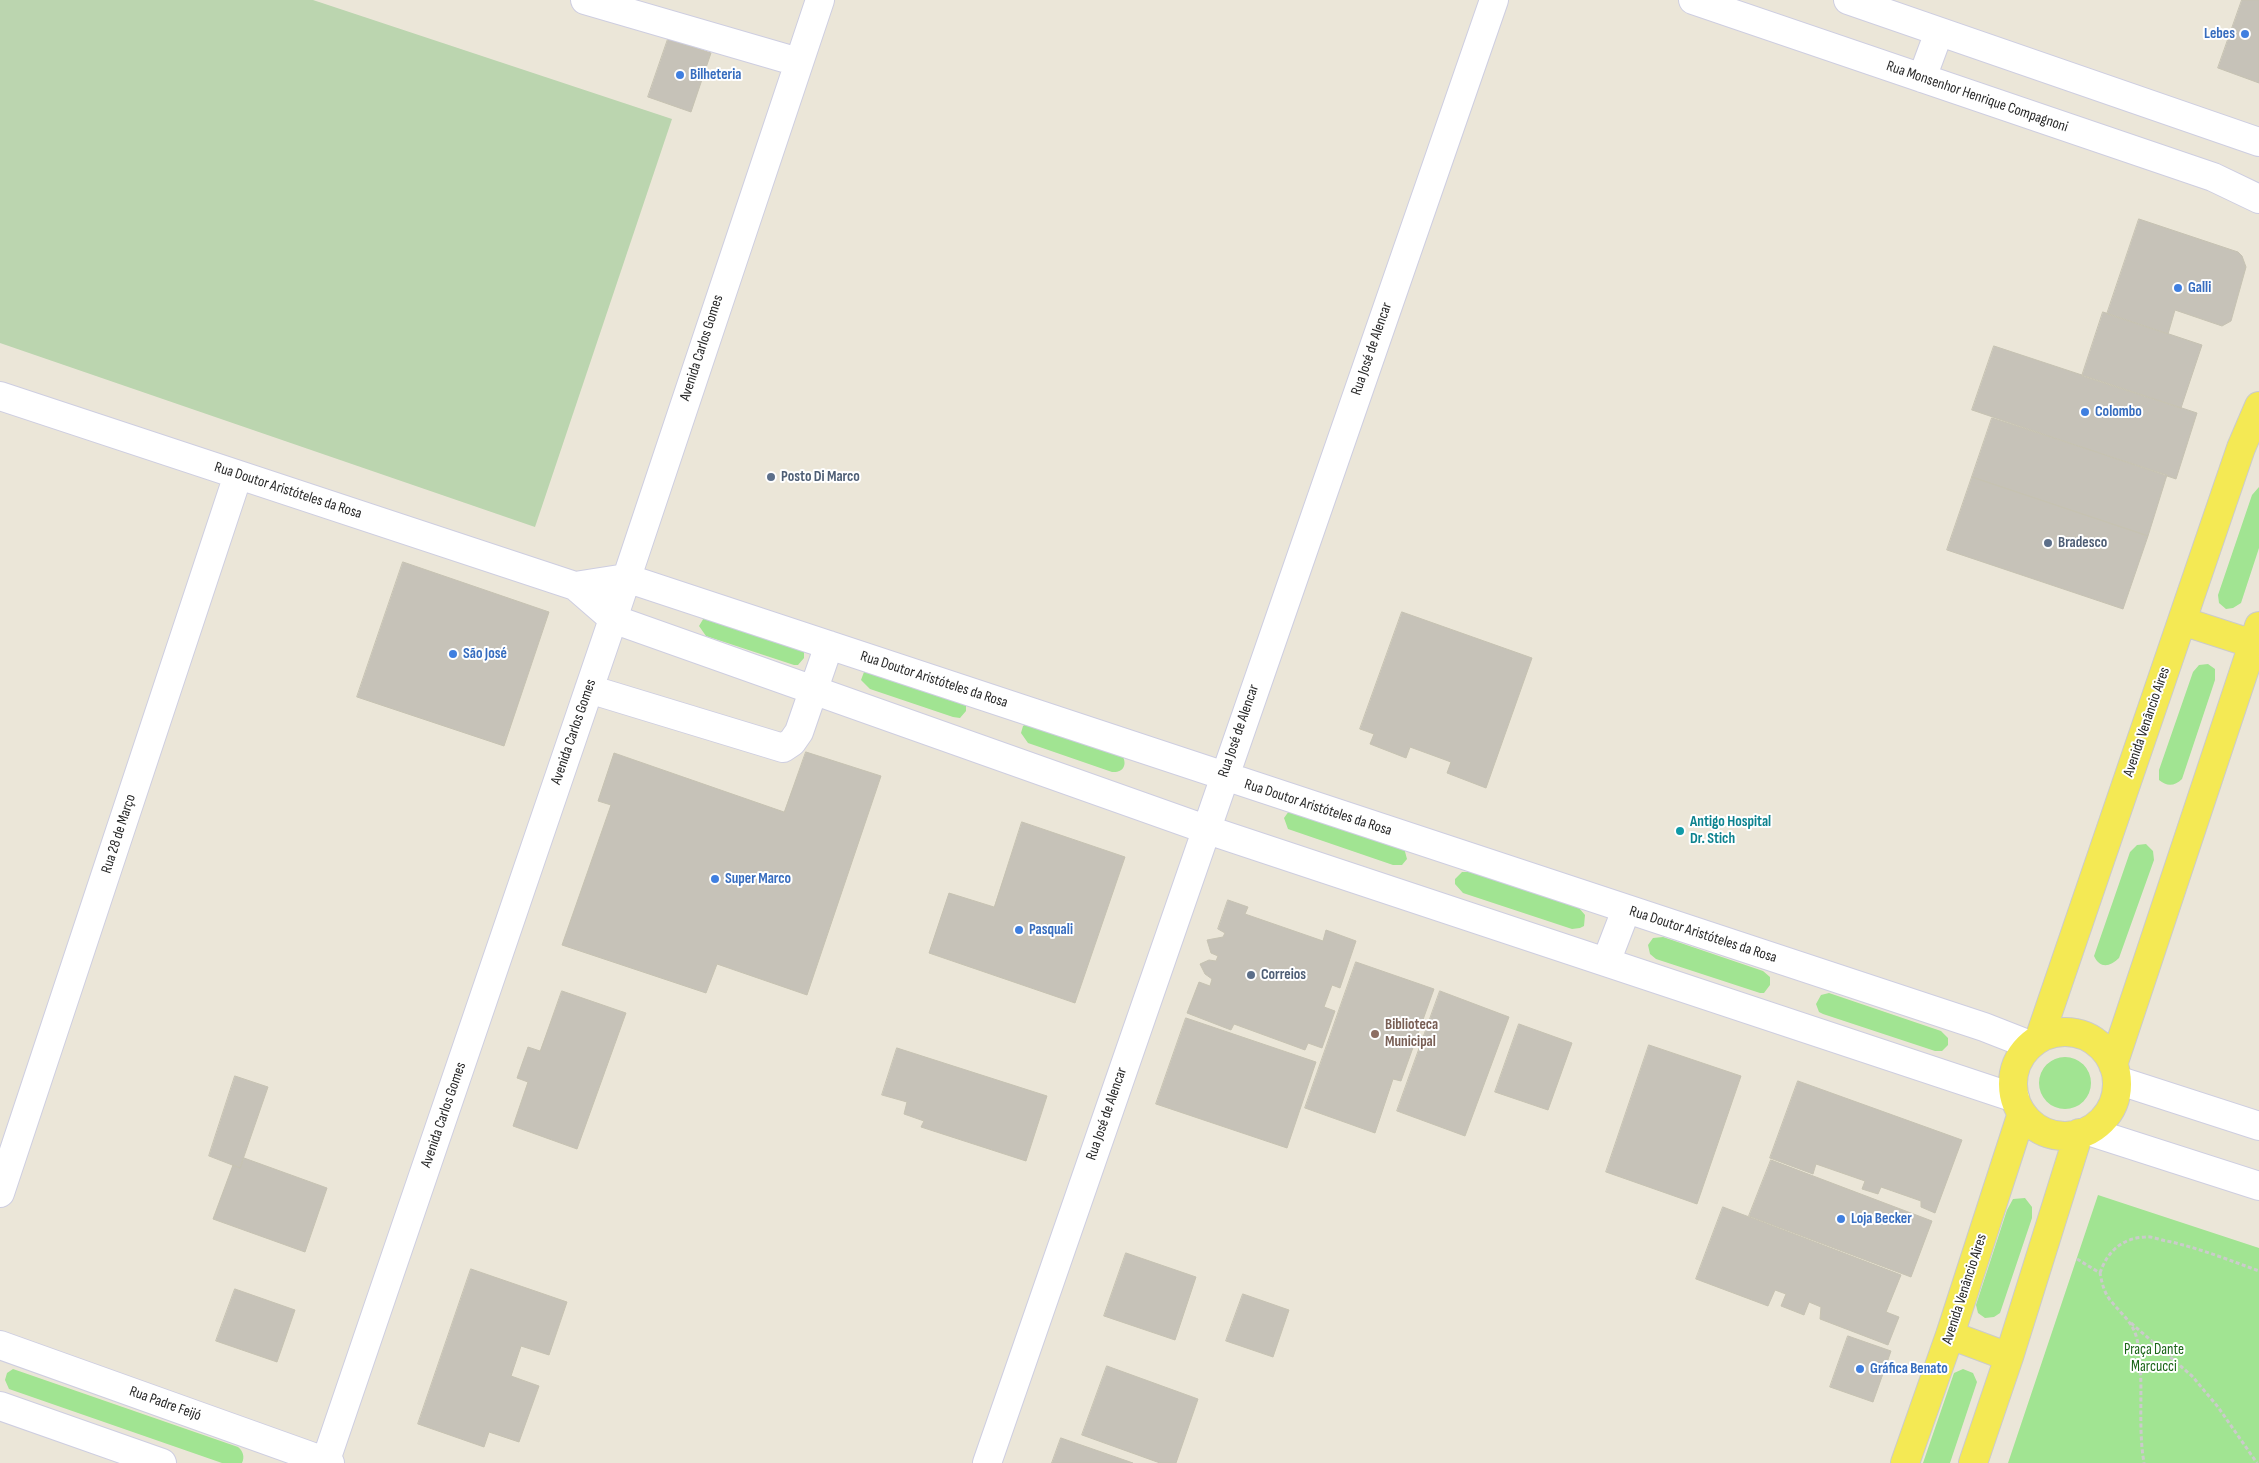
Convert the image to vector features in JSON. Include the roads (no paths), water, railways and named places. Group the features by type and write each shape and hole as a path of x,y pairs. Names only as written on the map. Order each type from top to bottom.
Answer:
{"main road":[{"name":"Avenida Venâncio Aires","path":"2034,1042 2182,621 2250,450 2259,406"},
{"path":"2115,1072 2106,1052 2095,1041 2082,1034 2052,1033 2034,1042 2016,1064 2013,1081 2018,1106 2034,1127 2051,1134 2070,1136 2084,1132 2101,1122 2110,1110 2115,1095 2115,1072 2256,635 2182,621"},
{"name":"Avenida Venâncio Aires","path":"1905,1463 1950,1335 2018,1106"},
{"path":"1973,1463 2084,1132"},
{"path":"1950,1335 2009,1356"}],"street":[{"path":"585,0 798,62"},
{"name":"Avenida Carlos Gomes","path":"327,1463 613,619 820,0"},
{"name":"Rua José de Alencar","path":"987,1463 1205,829 1494,0"},
{"name":"Rua Monsenhor Henrique Compagnoni","path":"1693,0 2213,177 2259,199"},
{"path":"1848,0 2259,142"},
{"path":"1922,78 1939,32"},
{"name":"Rua Doutor Aristóteles da Rosa","path":"0,396 575,586 613,619 1205,829 1606,962 2018,1106"},
{"name":"Rua 28 de Março","path":"0,1193 238,475"},
{"name":"Rua Doutor Aristóteles da Rosa","path":"575,586 626,578 1984,1028 2034,1042"},
{"path":"589,689 783,748 792,742 799,732 829,645"},
{"path":"1606,962 1626,910"},
{"path":"2115,1072 2259,1126"},
{"path":"2084,1132 2259,1186"},
{"name":"Rua Padre Feijó","path":"0,1345 327,1463"},
{"path":"0,1406 162,1463"}],"place":[{"name":"Lebes","path":"2245,34"},
{"name":"Bilheteria","path":"680,75"},
{"name":"Galli","path":"2178,288"},
{"name":"Colombo","path":"2085,412"},
{"name":"Posto Di Marco","path":"771,477"},
{"name":"Bradesco","path":"2048,543"},
{"name":"São José","path":"453,654"},
{"name":"Antigo Hospital Dr. Stich","path":"1680,831"},
{"name":"Super Marco","path":"715,879"},
{"name":"Pasquali","path":"1019,930"},
{"name":"Correios","path":"1251,975"},
{"name":"Biblioteca Municipal","path":"1375,1034"},
{"name":"Loja Becker","path":"1841,1219"},
{"name":"Gráfica Benato","path":"1860,1369"}],"park label":[{"name":"Praça Dante Marcucci","path":"2154,1358"}]}
